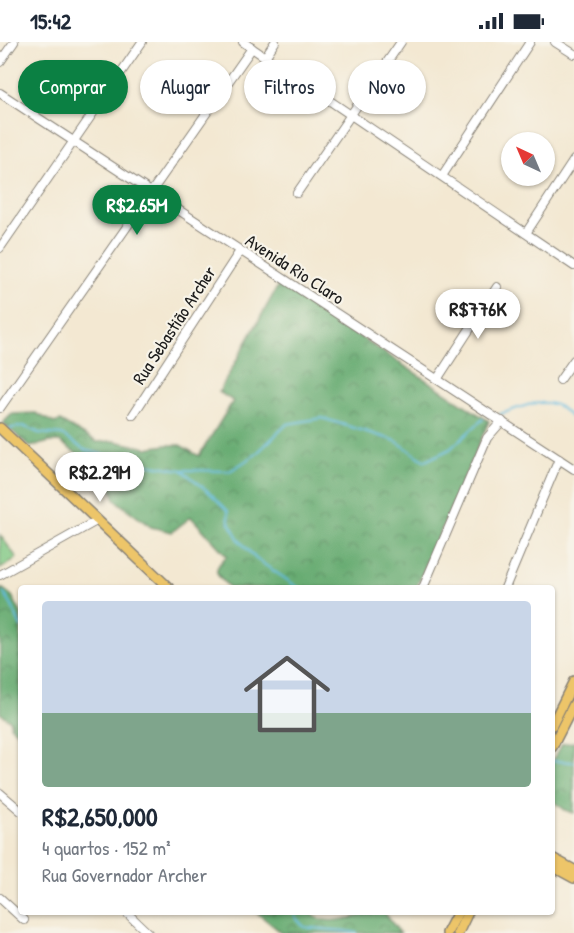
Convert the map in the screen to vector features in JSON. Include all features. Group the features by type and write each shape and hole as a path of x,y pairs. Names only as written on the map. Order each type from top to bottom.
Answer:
{"main road":[{"path":"0,428 10,441 166,585"},
{"path":"0,435 10,441"},
{"path":"96,522 159,585"},
{"path":"555,719 574,681"},
{"path":"555,741 574,704"},
{"path":"555,860 574,870"},
{"path":"555,868 574,878"},
{"path":"447,933 456,915"},
{"path":"458,933 467,915"}],"street":[{"path":"0,62 14,42"},
{"path":"0,248 141,42"},
{"path":"243,42 574,266"},
{"path":"265,57 275,42"},
{"path":"297,193 401,42"},
{"path":"442,176 530,42"},
{"path":"555,42 574,54"},
{"path":"0,408 252,48"},
{"name":"Avenida Rio Claro","path":"0,93 574,469"},
{"path":"526,233 574,160"},
{"name":"Rua Sebastião Archer","path":"133,415 240,251"},
{"path":"438,378 497,287"},
{"path":"560,380 574,360"},
{"path":"424,585 487,438 502,421"},
{"path":"508,585 559,459"},
{"path":"0,575 96,522"},
{"path":"0,793 18,808"},
{"path":"0,898 18,914"},
{"path":"19,915 24,920"},
{"path":"129,915 148,933"}],"green space":[{"path":"279,284 489,421 417,585 227,585 218,575 217,569 227,556 191,517 172,532 151,527 115,500 105,468 100,462 79,455 60,442 30,447 3,423 12,414 36,413 54,423 60,421 97,442 114,441 147,448 180,445 199,456 233,401 219,392"},
{"path":"0,535 17,558 0,569"},
{"path":"0,589 3,589 12,596 18,607 18,733 10,726 11,721 0,713"},
{"path":"574,742 574,813 555,802 555,757 562,744"},
{"path":"260,915 313,915 325,920 335,920 365,915 386,915 400,933 282,933"}],"waterway":[{"path":"500,414 528,405 549,403 560,407 574,420"},
{"path":"183,470 230,471 255,455 287,424 322,418 396,441 425,461 450,449 483,419"},
{"path":"7,432 12,428 23,426 39,433 62,435 85,450 134,462 182,470 228,511 229,522 239,540 256,559 295,585"},
{"path":"3,592 18,620"},
{"path":"555,761 574,762"},
{"path":"295,915 304,927 357,933"}]}
